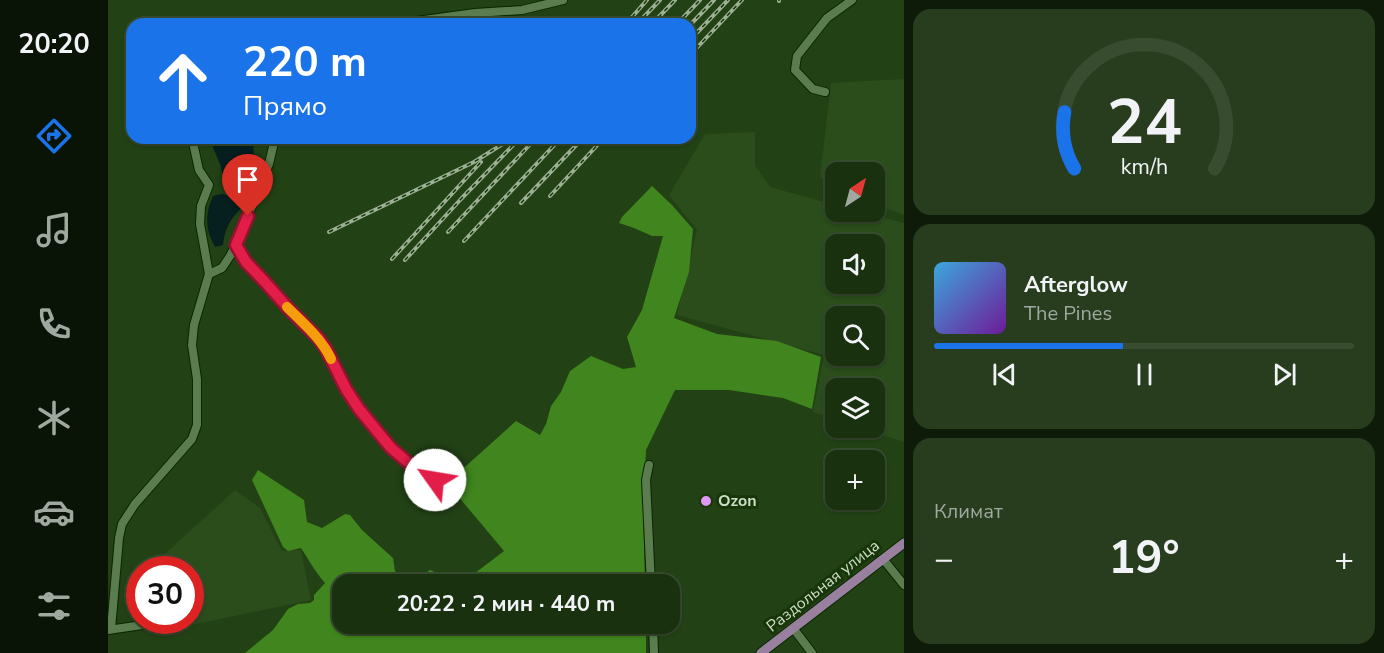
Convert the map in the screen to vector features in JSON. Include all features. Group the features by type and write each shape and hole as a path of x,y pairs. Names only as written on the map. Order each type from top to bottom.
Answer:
{"main road":[{"name":"Раздольная улица","path":"761,653 904,543"}],"street":[{"path":"438,18 522,10 563,0"},
{"path":"825,92 813,88 795,69 797,56 827,18 852,0"},
{"path":"126,627 110,629 118,538 122,524 135,504 192,439 197,424 197,380 192,345 194,325 209,274 200,224 201,207 209,185 200,170 194,144"},
{"path":"209,274 222,268 236,245 269,164 274,144"},
{"path":"236,245 246,262 311,330 326,349 346,389 373,427 391,448 435,480"},
{"path":"649,465 646,480 650,574"},
{"path":"883,559 904,585"},
{"path":"793,628 812,653"},
{"path":"653,634 654,653"}],"shaded area":[{"path":"904,79 904,215 885,208 885,162 825,162 825,181 820,177 831,83"},
{"path":"755,132 755,165 770,187 825,202 825,222 885,222 885,218 904,223 904,442 885,436 885,378 825,378 825,416 813,412 824,355 677,315 697,230 669,195 705,134"},
{"path":"235,490 260,508 282,551 301,550 311,600 204,622 204,556 163,556"}],"green space":[{"path":"652,186 672,205 693,229 689,272 674,318 717,334 777,341 821,357 812,409 783,398 729,390 675,390 646,450 643,498 645,574 474,574 504,551 447,483 516,421 540,435 551,406 561,392 570,371 591,356 623,369 636,367 627,337 642,310 663,236 652,236 619,223"},
{"path":"258,470 304,500 307,522 322,528 345,514 350,515 362,530 393,558 395,571 399,574 332,574 332,634 646,634 646,653 245,653 273,630 288,609 314,600 314,595 325,583 301,548 288,551 283,547 252,480"},
{"path":"430,570 440,574 425,574"}],"water":[{"path":"212,144 253,144 253,178 242,187 224,180"},
{"path":"222,194 245,202 229,224 223,245 215,247 209,234 207,215 213,196"}],"railway":[{"path":"631,18 647,0"},
{"path":"643,18 660,0"},
{"path":"658,18 675,0"},
{"path":"683,18 700,0"},
{"path":"696,19 714,0"},
{"path":"696,34 728,0"},
{"path":"696,49 742,0"},
{"path":"329,232 474,162 502,144"},
{"path":"405,260 514,144"},
{"path":"448,232 530,144"},
{"path":"464,241 555,144"},
{"path":"521,203 577,144"},
{"path":"550,196 598,144"},
{"path":"392,259 481,162"}],"slow traffic":[{"path":"287,307 319,339 331,359"}],"place":[{"name":"Ozon","path":"706,501"}],"route":[{"path":"248,216 236,245 246,262 319,339 359,409 391,448 435,480"}]}
